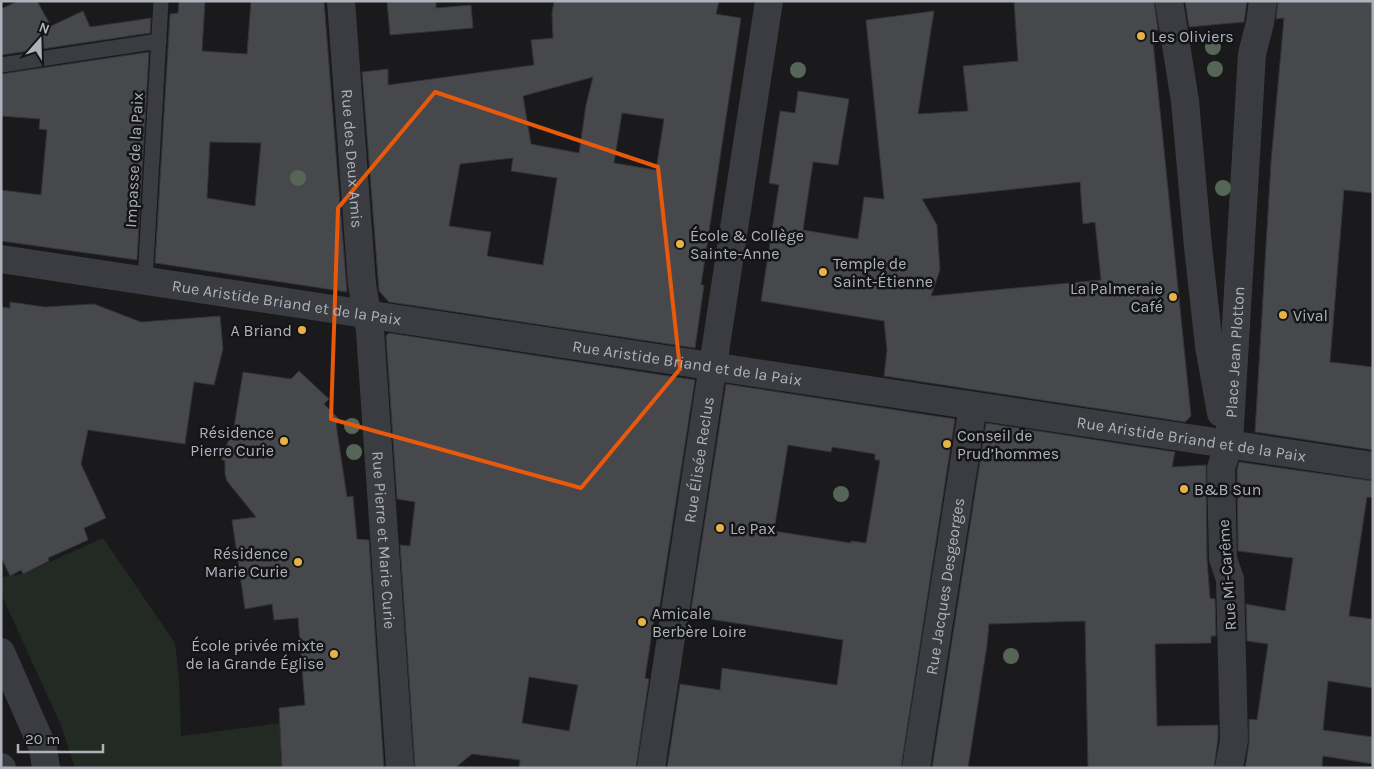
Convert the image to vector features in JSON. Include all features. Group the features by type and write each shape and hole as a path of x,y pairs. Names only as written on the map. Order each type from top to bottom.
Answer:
{"street":[{"name":"Rue des Deux Amis","path":"341,1 362,284 367,313"},
{"name":"Rue Élisée Reclus","path":"652,768 769,1"},
{"name":"Place Jean Plotton","path":"1170,1 1185,101 1209,346 1229,443"},
{"name":"Place Jean Plotton","path":"1229,443 1252,54 1261,12"},
{"name":"Rue Aristide Briand et de la Paix","path":"1,259 1373,466"},
{"name":"Rue Pierre et Marie Curie","path":"367,313 400,768"},
{"name":"Rue Jacques Desgeorges","path":"916,768 972,406"},
{"name":"Rue Mi-Carême","path":"1229,443 1221,468 1223,559 1230,579 1234,740 1229,768"},
{"path":"1,652 43,748 46,768"}],"lane":[{"name":"Impasse de la Paix","path":"145,281 161,1"},
{"path":"1,65 159,41"}],"highlighted area":[{"path":"435,92 658,167 680,369 581,488 331,419 338,208"}],"shaded area":[{"path":"103,538 175,643 179,681 181,736 280,723 282,768 75,768 61,725 1,594 1,577 23,574"}],"building":[{"path":"18,1 37,1 51,26 83,11 90,27 151,18 150,33 1,55 1,9"},
{"path":"179,1 205,1 202,51 247,54 251,1 324,1 347,292 155,263 170,14 178,13","holes":["210,142 261,143 255,206 207,198"]},
{"path":"387,1 436,1 436,8 471,5 473,28 390,35"},
{"path":"554,1 719,1 716,14 741,18 701,285 704,285 695,348 389,302 379,291 362,72 388,69 388,85 534,65 531,40 553,38 552,13","holes":["593,77 586,105 579,153 531,144 523,96","622,113 664,119 656,170 614,163","513,158 511,171 557,178 543,265 487,256 491,232 449,226 460,164"]},
{"path":"1014,1 1154,1 1158,30 1152,31 1191,416 1185,422 884,376 887,350 884,321 761,301 779,185 769,183 780,111 795,113 798,91 849,99 838,165 813,162 803,230 858,239 864,197 884,199 866,20 934,11 918,114 968,111 963,66 1018,61","holes":["1080,182 1083,224 1095,222 1101,280 931,296 940,270 937,225 922,199"]},
{"path":"1185,1 1247,1 1244,22 1189,27"},
{"path":"1278,1 1373,1 1373,193 1344,190 1330,362 1373,367 1373,450 1255,432 1271,162 1284,18 1276,19"},
{"path":"149,52 137,260 1,241 1,190 41,195 47,130 39,129 40,119 1,116 1,74"},
{"path":"10,302 45,307 94,304 141,322 220,316 223,349 214,385 194,382 185,444 88,430 81,464 106,518 84,528 88,540 48,558 49,561 23,574 21,570 10,576 1,557 1,307 10,308"},
{"path":"389,333 695,380 659,611 655,611 645,678 649,679 636,768 519,768 520,760 472,754 455,768 415,768 400,545 410,546 415,502 397,499 386,336","holes":["529,677 578,685 569,731 522,723"]},
{"path":"299,371 329,399 324,404 340,420 336,424 347,497 353,496 357,539 369,540 384,768 282,768 279,708 305,705 298,618 274,620 272,604 245,609 232,520 256,517 227,481 225,461 221,459 234,427 243,372 291,379"},
{"path":"726,384 955,419 901,768 667,768 680,684 720,690 722,668 837,685 843,640 690,616","holes":["788,445 831,452 832,447 875,454 875,460 880,460 866,543 851,541 851,543 774,531"]},
{"path":"986,423 1175,452 1172,467 1206,465 1207,559 1210,598 1215,599 1216,636 1211,636 1211,643 1155,644 1157,726 1218,725 1214,768 1088,768 1085,621 989,624 968,768 932,768"},
{"path":"1239,462 1373,481 1373,498 1367,497 1349,616 1373,619 1373,688 1328,681 1323,730 1373,737 1373,764 1323,756 1322,768 1245,768 1249,743 1249,719 1257,720 1268,644 1247,641 1246,604 1285,611 1293,558 1238,551 1237,470"}],"place":[{"name":"Les Oliviers","path":"1141,36"},
{"name":"École & Collège Sainte-Anne","path":"680,244"},
{"name":"Temple de Saint-Étienne","path":"823,272"},
{"name":"La Palmeraie Café","path":"1173,297"},
{"name":"Vival","path":"1283,315"},
{"name":"A Briand","path":"302,330"},
{"name":"Résidence Pierre Curie","path":"284,441"},
{"name":"Conseil de Prud’hommes","path":"947,444"},
{"name":"B&B Sun","path":"1184,489"},
{"name":"Le Pax","path":"720,528"},
{"name":"Résidence Marie Curie","path":"298,562"},
{"name":"Amicale Berbère Loire","path":"642,622"},
{"name":"École privée mixte de la Grande Église","path":"334,654"}]}
